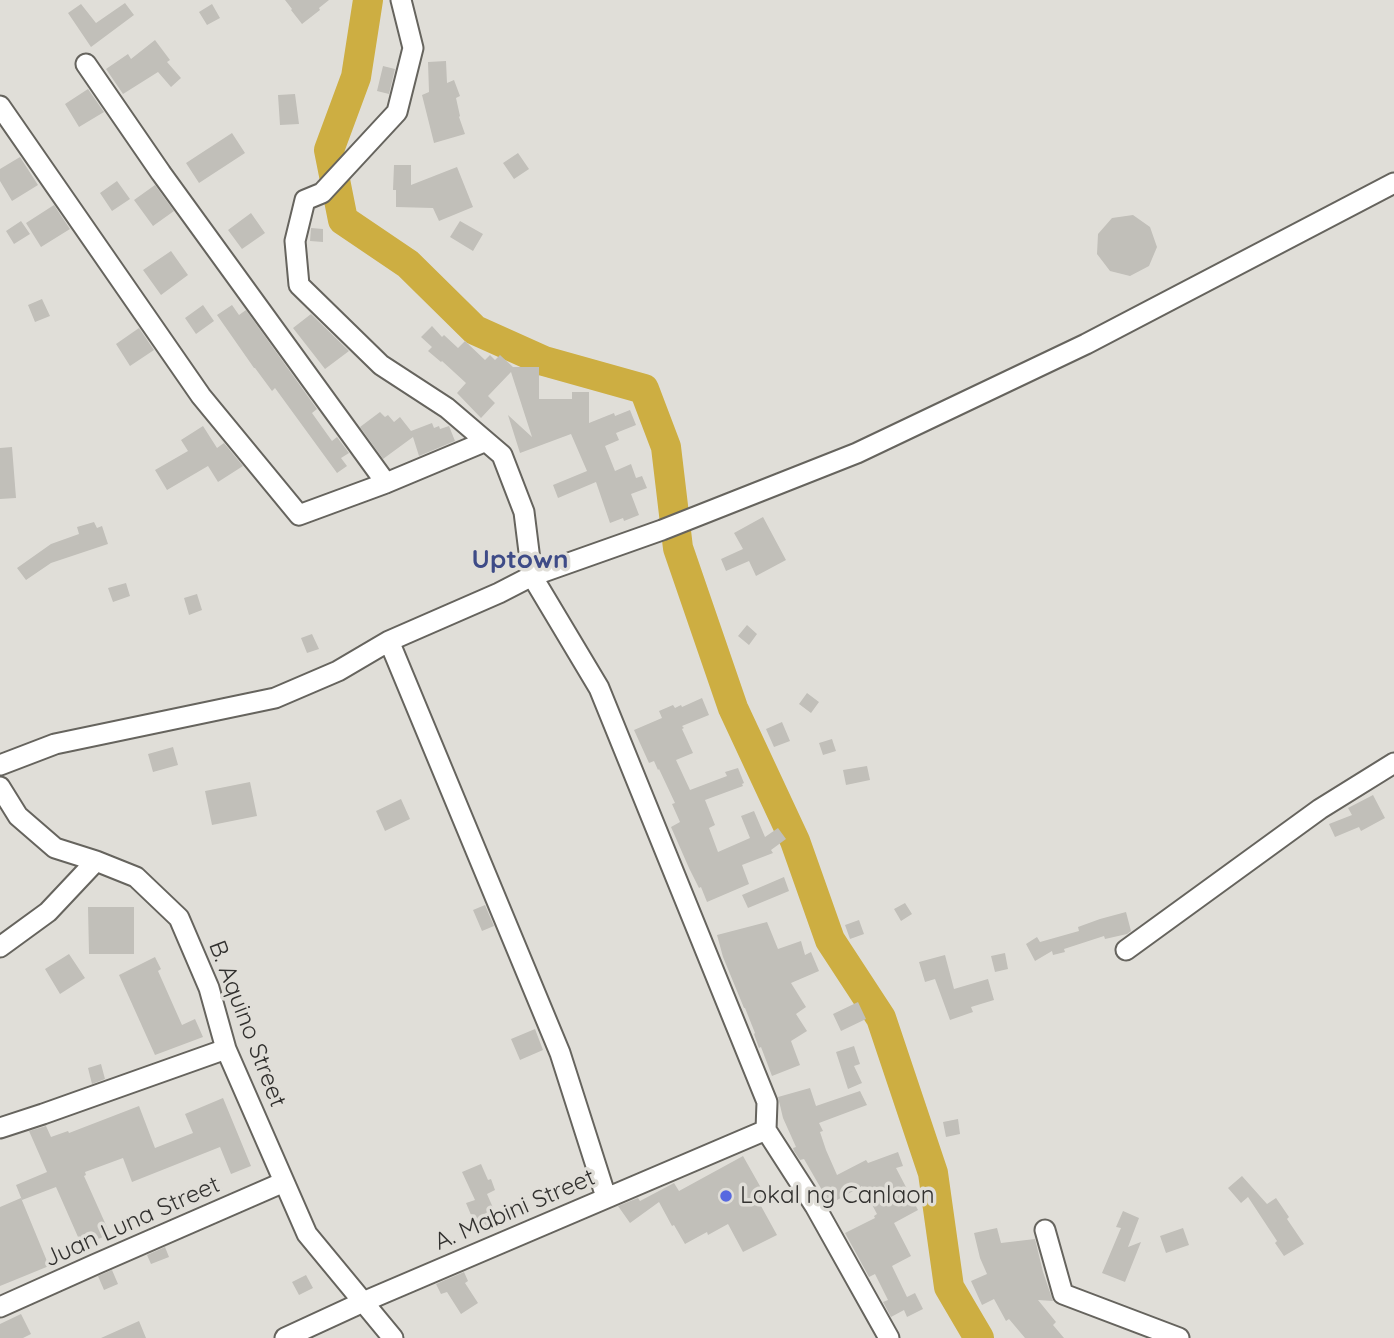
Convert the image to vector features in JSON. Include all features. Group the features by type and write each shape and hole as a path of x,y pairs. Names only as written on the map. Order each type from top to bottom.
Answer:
{"street":[{"path":"401,0 413,48 397,111 322,193 305,200 295,241 299,285 381,365 447,408 502,455 524,512 532,576 599,688 767,1102 766,1130 815,1206 889,1338"},
{"path":"86,64 161,173 386,483"},
{"path":"0,106 201,396 299,515 386,483 484,442"},
{"path":"0,765 54,744 275,698 338,671 389,641 532,576 662,530 857,453 1086,344 1394,183"},
{"path":"389,641 560,1053 606,1198"},
{"path":"1126,950 1320,809 1394,763"},
{"name":"B. Aquino Street","path":"0,787 18,816 55,848 136,877 179,918 209,988 226,1049 307,1234 393,1338"},
{"path":"0,947 48,912 96,861"},
{"path":"0,1128 226,1049"},
{"name":"A. Mabini Street","path":"285,1338 766,1130"},
{"name":"Juan Luna Street","path":"0,1307 284,1182"},
{"path":"1045,1230 1063,1294 1178,1338"}],"building":[{"path":"285,0 329,0 302,24"},
{"path":"125,3 134,15 91,47 68,13 81,4 96,23"},
{"path":"212,4 220,18 207,25 199,12"},
{"path":"155,40 170,60 167,62 181,78 171,87 158,72 123,94 106,69 128,54 131,59"},
{"path":"446,61 447,83 454,80 460,96 456,98 465,134 434,143 422,95 429,92 428,62"},
{"path":"383,66 395,69 389,94 377,91"},
{"path":"88,89 104,112 79,127 65,104"},
{"path":"295,94 299,124 280,125 278,95"},
{"path":"232,133 245,153 199,183 186,163"},
{"path":"518,153 529,169 514,179 503,163"},
{"path":"20,157 38,185 12,201 0,181 0,169"},
{"path":"394,165 411,165 411,185 457,167 473,207 439,221 433,208 396,207 396,190 393,190"},
{"path":"117,181 130,199 112,211 100,193"},
{"path":"155,185 174,211 153,226 134,200"},
{"path":"54,205 70,229 41,247 26,223"},
{"path":"251,213 265,233 242,249 228,230"},
{"path":"1133,215 1150,227 1157,247 1149,266 1130,276 1110,271 1097,254 1098,234 1112,218"},
{"path":"21,221 30,234 14,244 6,231"},
{"path":"460,221 483,234 473,251 450,237"},
{"path":"311,228 323,229 323,242 310,241"},
{"path":"171,251 188,275 161,295 143,270"},
{"path":"42,299 50,316 35,322 28,305"},
{"path":"203,305 214,321 196,334 185,318"},
{"path":"232,305 239,315 246,310 317,409 312,413 332,441 337,437 349,453 341,458 347,466 337,473 275,388 272,391 254,368 217,315"},
{"path":"311,314 349,351 325,369 293,328"},
{"path":"432,326 458,348 465,341 485,360 490,355 495,360 500,355 513,367 539,367 539,399 572,399 572,392 589,392 589,423 630,410 636,425 616,433 619,440 605,446 615,471 631,464 636,478 642,476 647,488 631,494 639,515 610,523 596,482 558,498 553,485 587,471 571,434 520,453 508,415 532,437 511,372 488,396 495,403 481,418 457,393 466,383 428,351 432,347 421,337"},
{"path":"139,328 154,350 130,366 116,344"},
{"path":"380,412 385,417 388,415 394,422 400,417 411,431 432,423 434,428 449,426 455,441 419,456 413,437 383,459 360,427"},
{"path":"203,426 217,448 224,443 243,466 218,482 208,466 167,490 155,470 188,451 181,440"},
{"path":"12,447 16,498 0,499 0,448"},
{"path":"763,517 786,560 756,576 749,561 726,571 721,559 743,549 734,533"},
{"path":"94,522 97,528 102,526 108,544 51,563 26,580 17,568 51,544 79,534 77,527"},
{"path":"126,583 130,596 113,602 108,588"},
{"path":"197,594 202,610 189,615 184,598"},
{"path":"747,625 757,634 749,645 738,636"},
{"path":"312,634 319,649 307,653 301,638"},
{"path":"807,693 819,702 811,713 799,704"},
{"path":"702,698 709,715 682,726 693,753 676,760 690,790 727,776 725,772 738,768 744,783 743,786 705,800 715,825 709,828 718,852 750,838 741,816 754,811 765,837 778,828 786,839 771,850 773,853 742,865 749,884 707,902 671,827 680,822 672,804 675,803 654,761 649,763 634,730 662,718 659,711 673,705 675,708 681,705 682,707"},
{"path":"782,722 790,741 774,747 766,729"},
{"path":"832,739 836,751 823,755 819,743"},
{"path":"173,747 178,765 153,772 148,754"},
{"path":"867,766 870,780 846,785 843,770"},
{"path":"250,782 257,816 212,825 205,791"},
{"path":"1373,795 1385,818 1361,831 1359,827 1335,837 1329,824 1352,815 1348,808"},
{"path":"401,799 410,819 385,831 376,811"},
{"path":"784,877 789,891 748,908 742,895"},
{"path":"905,903 912,914 901,921 894,909"},
{"path":"485,905 494,926 482,931 473,910"},
{"path":"88,907 134,907 134,954 89,954"},
{"path":"1126,912 1131,931 1127,934 1105,939 1104,936 1053,955 1052,951 1035,961 1026,944 1037,937 1040,942 1079,931 1078,927"},
{"path":"859,920 864,934 850,939 845,925"},
{"path":"767,922 778,949 801,941 805,955 811,952 819,971 791,983 806,1007 796,1014 807,1031 791,1041 800,1065 772,1076 723,957 717,935"},
{"path":"1005,953 1008,969 995,972 991,956"},
{"path":"69,954 85,978 60,994 45,969"},
{"path":"945,955 954,989 988,979 994,1000 971,1007 973,1012 950,1020 935,979 925,982 919,962"},
{"path":"155,957 161,969 158,971 182,1025 195,1019 203,1037 155,1055 119,975"},
{"path":"858,1002 866,1019 841,1031 833,1014"},
{"path":"535,1029 543,1050 520,1060 511,1039"},
{"path":"854,1046 860,1064 854,1066 862,1083 848,1089 836,1052"},
{"path":"101,1064 105,1079 92,1084 88,1068"},
{"path":"810,1088 816,1106 860,1091 867,1105 819,1123 826,1150 837,1175 866,1160 868,1163 898,1152 903,1166 896,1168 918,1210 894,1223 911,1256 892,1266 907,1297 915,1293 923,1309 907,1317 904,1310 891,1317 883,1302 888,1300 875,1274 869,1277 845,1233 875,1218 877,1214 862,1186 830,1204 804,1159 800,1160 794,1151 793,1148 796,1147 783,1118 778,1097"},
{"path":"223,1098 251,1166 231,1174 220,1147 132,1182 123,1158 85,1172 84,1176 110,1234 82,1246 56,1187 22,1200 16,1185 47,1172 29,1131 46,1126 51,1137 68,1131 69,1133 139,1106 155,1148 193,1133 185,1114"},
{"path":"958,1119 960,1134 946,1137 943,1122"},
{"path":"743,1156 769,1202 761,1206 777,1235 743,1252 728,1224 685,1244 659,1202 630,1223 618,1206 638,1198 640,1201 674,1183 679,1191"},
{"path":"481,1164 495,1190 487,1194 501,1226 483,1233 478,1220 474,1222 466,1203 475,1200 462,1172"},
{"path":"1242,1176 1267,1204 1276,1198 1304,1244 1284,1256 1248,1197 1241,1203 1228,1188"},
{"path":"21,1198 49,1266 0,1286 0,1207"},
{"path":"1123,1211 1139,1218 1128,1247 1141,1242 1125,1282 1102,1273 1121,1228 1116,1227"},
{"path":"997,1228 1001,1243 1035,1239 1053,1301 1038,1300 1056,1322 1053,1325 1064,1338 1025,1338 1009,1319 1006,1321 994,1299 982,1305 971,1281 987,1274 974,1233"},
{"path":"1183,1228 1189,1245 1166,1253 1160,1236"},
{"path":"165,1247 169,1257 151,1264 147,1255"},
{"path":"112,1270 118,1284 104,1290 98,1276"},
{"path":"464,1272 468,1281 465,1283 478,1303 461,1314 447,1292 441,1294 436,1284"},
{"path":"306,1275 313,1288 299,1295 292,1282"},
{"path":"21,1314 31,1334 23,1338 0,1338 0,1324"},
{"path":"139,1321 146,1338 101,1338"}],"waterway":[{"path":"368,0 356,77 329,150 343,220 408,264 475,330 544,361 644,389 666,447 678,548 733,708 795,841 830,940 881,1018 933,1173 949,1287 979,1338"}],"place":[{"name":"Lokal ng Canlaon","path":"726,1196"}],"district":[{"name":"Uptown","path":"520,560"}]}
